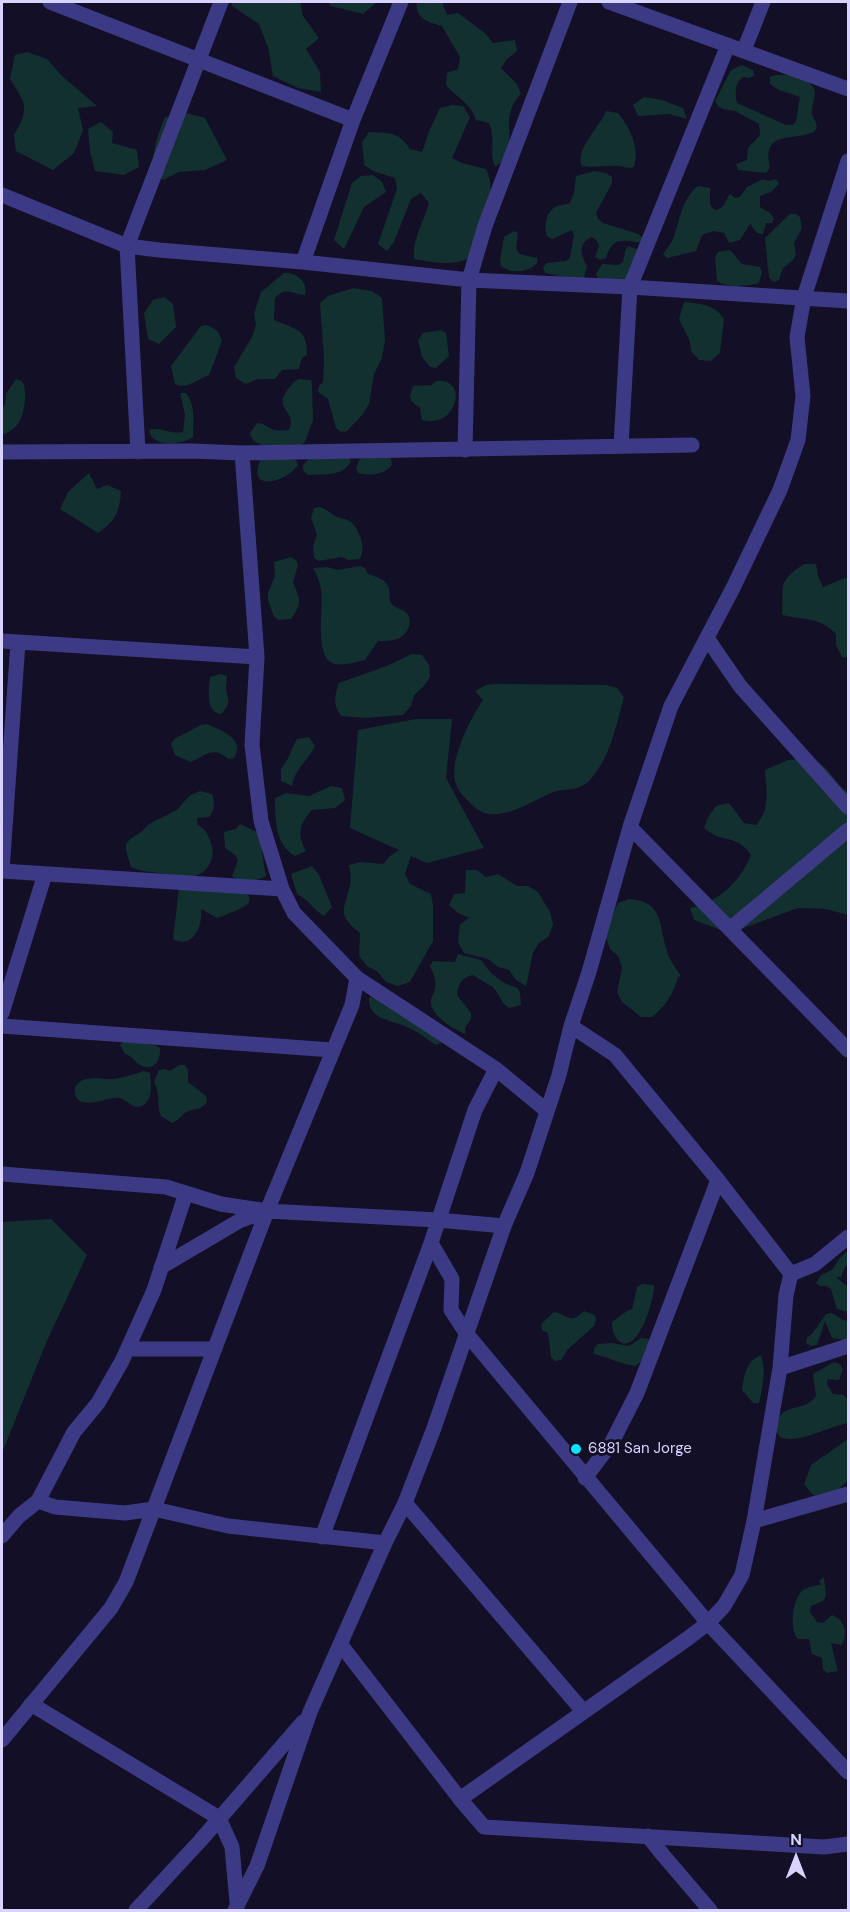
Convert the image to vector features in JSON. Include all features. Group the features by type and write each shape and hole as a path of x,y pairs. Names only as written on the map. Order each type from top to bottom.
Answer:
{"street":[{"path":"50,2 352,120"},
{"path":"138,452 127,246 221,2"},
{"path":"303,262 352,120 401,2"},
{"path":"465,450 469,280 485,226 570,2"},
{"path":"609,2 849,89"},
{"path":"744,50 763,2"},
{"path":"621,446 630,287 728,45"},
{"path":"236,1907 257,1866 310,1712 405,1503 434,1428 504,1226 527,1173 559,1075 571,1026 590,972 630,827 671,706 780,490 798,440 803,396 797,337 804,297 849,161"},
{"path":"2,195 127,246 469,280 630,287 849,301"},
{"path":"2,452 242,453 693,445"},
{"path":"242,453 257,657 252,744 261,821 282,889 294,913 357,978 496,1069 547,1111"},
{"path":"707,638 740,686 849,807"},
{"path":"2,641 257,657"},
{"path":"18,642 2,871 282,889"},
{"path":"630,827 849,1050"},
{"path":"730,929 849,830"},
{"path":"2,1013 45,874"},
{"path":"2,1740 111,1608 126,1582 267,1211 352,1005 357,978"},
{"path":"2,1026 332,1050"},
{"path":"571,1026 615,1055 718,1180 791,1274"},
{"path":"322,1537 431,1243 475,1110 496,1069"},
{"path":"2,1174 166,1187 221,1204 267,1211 438,1220 504,1226"},
{"path":"585,1478 612,1442 637,1393 718,1180"},
{"path":"2,1536 19,1516 38,1501 74,1432 98,1403 128,1349 154,1290 186,1193"},
{"path":"162,1267 239,1221 267,1211"},
{"path":"791,1274 815,1264 849,1237"},
{"path":"431,1243 452,1280 451,1310 466,1333 708,1623 849,1772"},
{"path":"460,1799 708,1623 724,1606 742,1575 754,1521 780,1368 786,1295 791,1274"},
{"path":"780,1368 849,1346"},
{"path":"128,1349 215,1350"},
{"path":"754,1521 849,1494"},
{"path":"38,1501 55,1507 124,1513 154,1509 228,1526 385,1543"},
{"path":"405,1503 583,1711"},
{"path":"341,1645 484,1827 824,1846 849,1844"},
{"path":"32,1704 219,1818 232,1847 236,1907"},
{"path":"136,1911 310,1712"},
{"path":"648,1836 710,1911"}],"green space":[{"path":"232,2 300,2 303,16 319,38 306,49 320,72 321,92 298,88 273,76 268,47 259,24 232,6"},
{"path":"328,2 377,2 363,14 331,6"},
{"path":"417,2 444,2 447,15 458,13 486,34 493,43 515,40 517,51 501,68 517,84 521,94 513,104 510,114 508,151 504,159 495,167 489,123 476,120 467,105 446,85 447,73 458,69 460,57 442,26 420,16"},
{"path":"27,52 47,59 62,76 97,106 78,108 83,130 74,153 53,170 16,151 14,135 22,118 24,106 20,94 10,79 15,55"},
{"path":"742,65 753,70 754,76 743,77 738,82 737,103 786,125 793,125 796,121 800,97 779,90 770,84 770,77 780,75 801,78 811,85 815,92 812,113 817,127 814,132 774,142 770,147 770,168 766,173 738,170 736,164 747,160 748,148 760,135 759,124 735,111 723,109 715,101 731,70"},
{"path":"644,97 662,100 683,108 687,119 669,114 638,116 633,105"},
{"path":"452,105 463,106 470,117 452,158 486,169 490,179 491,190 486,213 469,258 449,263 414,259 417,238 429,203 421,193 411,199 394,242 387,251 378,244 397,189 395,178 373,171 364,165 362,142 369,132 388,133 397,136 410,149 422,152 440,108"},
{"path":"606,111 618,113 630,131 636,152 634,167 582,166 580,160 584,146"},
{"path":"187,113 205,118 227,160 205,170 179,172 163,180 151,169 156,141 165,117"},
{"path":"101,122 113,132 112,143 137,150 139,167 124,175 95,171 88,129"},
{"path":"594,171 606,173 612,177 612,183 596,213 598,219 603,223 638,234 647,240 643,243 619,241 608,251 606,258 600,260 595,257 599,246 592,237 582,246 583,258 587,266 584,278 578,280 545,273 543,267 547,263 566,261 570,258 574,235 572,230 552,239 547,236 547,216 555,207 570,203 576,176"},
{"path":"373,175 382,182 386,192 364,207 344,249 334,240 352,183 361,176"},
{"path":"763,179 769,181 776,179 779,184 771,192 760,196 760,207 774,218 772,223 766,223 763,234 757,233 750,224 740,240 729,243 724,233 713,231 702,235 696,251 667,258 663,254 673,239 686,201 698,186 710,188 710,205 715,210 723,206 730,194 735,198 740,197 747,187"},
{"path":"790,214 800,217 802,228 794,243 796,255 783,268 779,280 774,282 769,278 765,238"},
{"path":"514,231 518,233 516,246 518,252 538,258 537,263 529,269 514,271 501,266 504,237"},
{"path":"628,246 639,250 633,281 598,280 596,274 602,264 618,265 623,262"},
{"path":"730,250 742,264 760,267 762,272 759,283 732,286 717,281 715,257 718,252"},
{"path":"284,273 293,274 303,282 305,295 289,292 279,294 275,298 274,320 302,334 307,346 307,355 302,358 299,369 282,370 275,379 257,379 246,384 236,378 234,367 252,337 256,325 254,314 261,292"},
{"path":"353,288 372,291 382,298 385,340 382,358 374,374 369,404 347,431 341,432 336,428 328,399 318,392 323,382 324,358 320,303 328,296"},
{"path":"164,297 173,304 176,327 159,344 148,339 144,313 153,300"},
{"path":"684,302 702,304 712,308 724,319 720,353 711,361 699,360 691,351 689,338 679,319"},
{"path":"207,325 218,331 222,341 209,375 188,385 175,384 171,366 201,326"},
{"path":"441,330 446,333 449,356 436,368 430,367 422,357 418,340 423,333"},
{"path":"16,379 22,381 24,385 24,409 17,425 5,434 2,433 2,408 5,405 6,394"},
{"path":"299,379 311,380 312,385 313,420 305,442 300,445 262,445 256,442 250,433 257,423 275,430 289,430 291,423 284,406 284,396"},
{"path":"436,381 447,382 453,387 456,394 455,403 444,418 434,421 422,420 420,408 411,401 413,386 432,385"},
{"path":"180,393 186,393 191,403 193,437 175,443 155,440 149,430 183,432 185,415"},
{"path":"388,454 392,465 385,471 372,474 358,473 356,468 360,458"},
{"path":"349,456 351,462 337,472 308,475 303,470 303,465 311,457"},
{"path":"261,459 296,460 298,465 292,472 276,480 269,482 258,477 257,470"},
{"path":"89,473 97,489 107,485 121,491 116,515 109,525 98,533 60,509 68,492"},
{"path":"320,507 349,521 354,526 362,544 360,559 348,560 342,557 319,561 314,558 313,546 317,535 311,518 314,508"},
{"path":"291,557 298,565 293,582 299,597 299,605 291,619 279,620 274,617 268,593 275,576 274,562"},
{"path":"804,564 816,564 823,587 848,578 848,658 842,657 836,645 836,634 824,625 811,620 782,615 782,591 785,581"},
{"path":"360,566 365,568 368,574 386,583 391,603 407,613 410,624 401,637 378,641 365,660 335,664 326,658 323,651 321,641 322,598 313,568 327,567 338,570"},
{"path":"411,654 422,655 429,665 430,677 414,695 411,706 403,715 366,718 341,716 335,700 339,683 385,667"},
{"path":"221,674 227,676 228,700 221,714 212,709 209,694 210,677"},
{"path":"486,685 606,685 617,688 624,697 615,731 602,763 589,781 580,787 556,791 513,810 498,814 480,811 465,798 455,781 455,761 472,717 483,700 475,691"},
{"path":"416,719 452,719 446,778 484,848 427,863 411,856 405,874 410,884 431,894 433,941 410,982 398,986 386,982 359,956 360,933 347,921 344,906 351,882 349,865 361,862 383,864 399,850 350,828 358,730"},
{"path":"207,724 225,732 234,740 237,751 234,758 228,759 214,752 191,762 175,755 171,744 174,739"},
{"path":"309,737 315,746 296,774 292,786 281,781 281,769 297,739"},
{"path":"806,759 818,762 848,792 848,915 826,909 798,908 738,930 726,932 694,920 690,908 719,896 735,882 751,855 740,844 710,833 704,828 708,817 716,806 729,803 744,823 756,825 766,806 765,770 788,760"},
{"path":"331,786 342,788 345,800 335,808 312,810 304,820 301,829 301,839 306,851 295,856 283,845 277,831 275,798 286,793 309,796"},
{"path":"200,791 212,794 214,803 209,817 197,818 198,825 206,832 213,849 209,865 204,871 199,875 186,877 141,871 131,867 126,850 126,844 130,839 149,824 177,810 189,796"},
{"path":"240,824 257,832 262,841 266,876 262,878 244,881 232,876 238,860 225,848 224,832 236,829"},
{"path":"312,866 319,875 332,907 324,916 297,894 291,874"},
{"path":"466,870 477,870 486,877 498,874 517,886 528,886 538,892 550,912 553,924 549,936 539,943 533,953 526,986 516,980 509,970 498,967 488,959 464,953 458,942 460,924 469,918 458,913 449,905 454,894 465,893"},
{"path":"179,887 246,893 250,898 248,904 217,918 201,909 200,922 195,934 191,939 180,942 173,939"},
{"path":"629,899 641,901 654,910 661,923 668,954 681,976 678,977 674,989 661,1009 652,1017 641,1017 622,1002 617,992 622,968 618,956 610,949 606,937 608,925 618,903"},
{"path":"458,954 481,960 497,978 518,988 521,1005 509,1008 494,988 473,975 461,982 457,995 471,1013 471,1019 465,1028 466,1034 444,1022 432,1008 431,999 435,983 430,966 433,961 455,962"},
{"path":"369,997 383,998 442,1042 436,1045 411,1029 376,1015 369,1005"},
{"path":"124,1041 155,1045 160,1048 156,1063 150,1067 140,1065 125,1054 120,1045"},
{"path":"179,1065 185,1065 188,1070 188,1082 206,1096 207,1102 201,1108 187,1112 172,1123 161,1116 154,1082 159,1070 170,1071"},
{"path":"144,1071 150,1073 151,1090 148,1101 141,1106 135,1106 120,1098 88,1103 77,1099 76,1086 85,1079 117,1078"},
{"path":"51,1219 87,1255 46,1343 2,1453 2,1222"},
{"path":"848,1250 848,1264 841,1277 836,1277 848,1287 848,1312 837,1309 831,1289 816,1283 821,1275 832,1270"},
{"path":"642,1284 654,1285 654,1292 644,1324 632,1341 625,1344 615,1336 612,1322 632,1309 637,1287"},
{"path":"584,1311 595,1315 594,1326 567,1350 561,1360 555,1361 551,1357 548,1333 542,1330 541,1324 554,1312 572,1318"},
{"path":"832,1313 848,1321 848,1339 832,1338 825,1321 817,1345 811,1346 806,1343 807,1338 826,1314"},
{"path":"641,1338 651,1341 648,1357 635,1366 594,1354 594,1348 598,1344 612,1343 629,1346"},
{"path":"761,1355 763,1385 759,1403 753,1403 742,1390 743,1384 749,1365"},
{"path":"834,1362 840,1364 843,1369 839,1380 828,1379 827,1384 833,1394 844,1395 848,1401 848,1423 795,1439 780,1437 776,1429 780,1417 784,1412 806,1404 816,1396 813,1374"},
{"path":"848,1439 848,1480 834,1494 813,1495 804,1484 811,1465"},
{"path":"824,1577 826,1596 823,1601 811,1606 810,1612 817,1622 823,1623 832,1615 836,1617 840,1620 845,1632 842,1645 831,1643 838,1671 827,1673 823,1669 822,1658 812,1654 809,1639 798,1639 793,1628 794,1607 799,1594 807,1588 821,1585 819,1581"}],"place":[{"name":"6881 San Jorge","path":"576,1449"}]}
